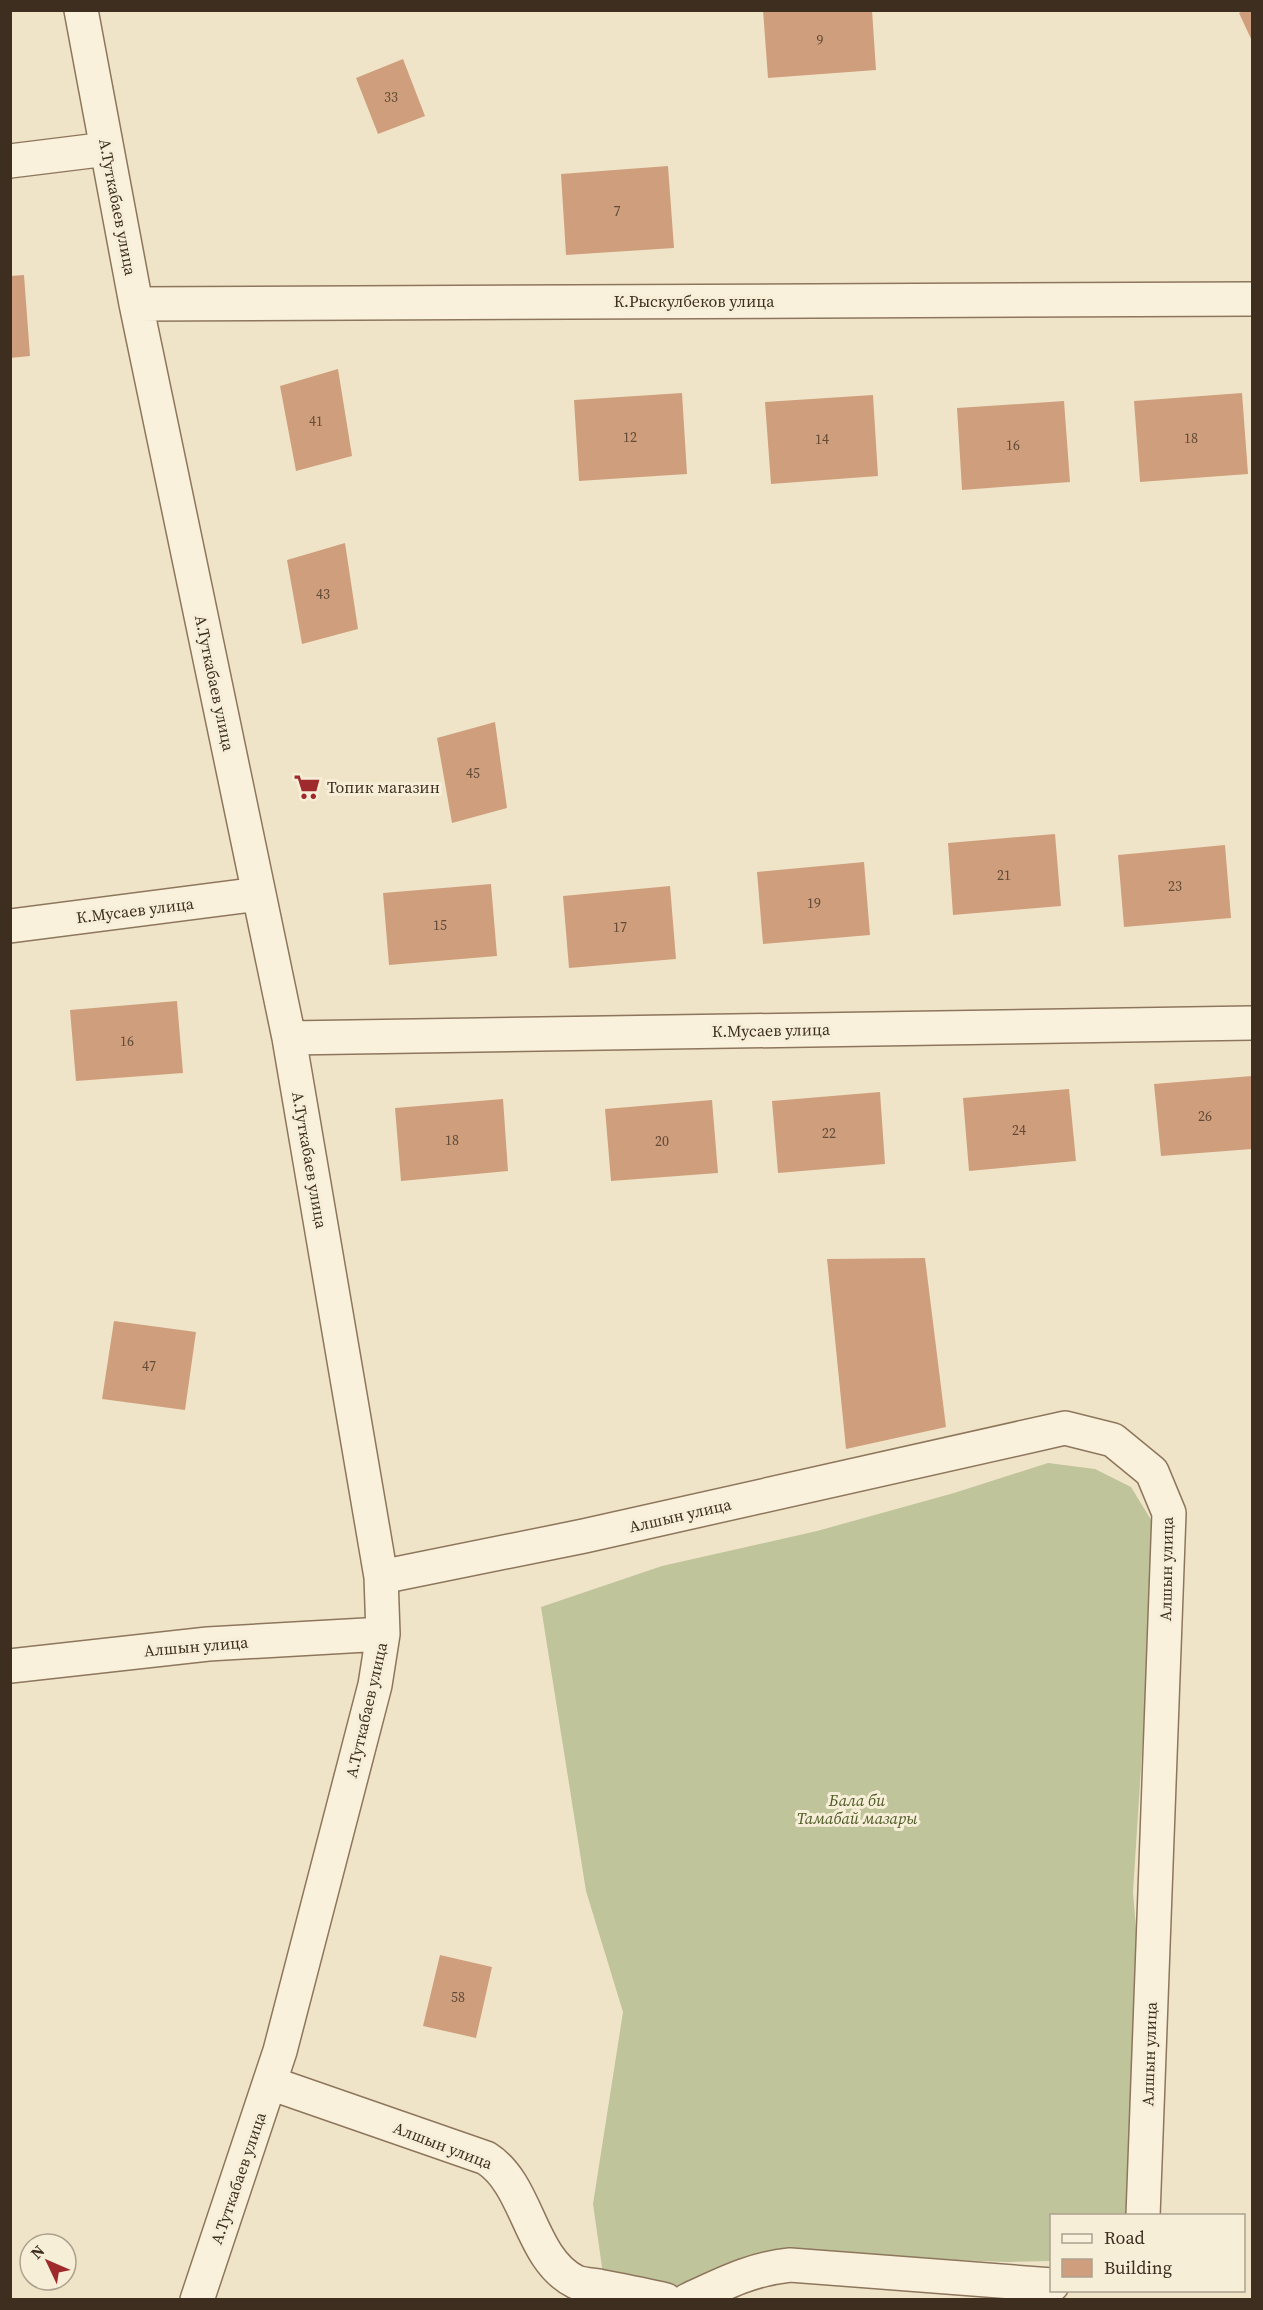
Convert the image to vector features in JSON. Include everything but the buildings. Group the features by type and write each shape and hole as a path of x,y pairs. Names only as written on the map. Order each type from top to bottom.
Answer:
{"street":[{"name":"А.Туткабаев улица","path":"81,10 136,304 289,1038 381,1577 383,1634 375,1685 270,2083 197,2300"},
{"path":"10,160 107,149"},
{"name":"К.Рыскулбеков улица","path":"136,304 1252,299"},
{"name":"К.Мусаев улица","path":"10,926 259,894"},
{"name":"К.Мусаев улица","path":"289,1038 1252,1023"},
{"name":"Алшын улица","path":"381,1577 584,1536 1065,1428 1113,1440 1152,1472 1169,1514 1143,2214"},
{"name":"Алшын улица","path":"10,1666 208,1644 383,1634"},
{"name":"Алшын улица","path":"270,2083 486,2158 498,2166 507,2177 544,2249 557,2268 577,2282 666,2300"},
{"path":"688,2300 764,2268 790,2265 1050,2285"}],"green space":[{"name":"Бала би Тамабай мазары","path":"1048,1463 1095,1469 1131,1487 1153,1523 1147,1675 1133,1892 1149,2086 1137,2214 1050,2214 1050,2261 1008,2262 819,2255 680,2290 604,2281 593,2204 623,2012 586,1891 541,1607 662,1566 817,1531 954,1493"}],"place":[{"name":"Топик магазин","path":"307,787"}]}
